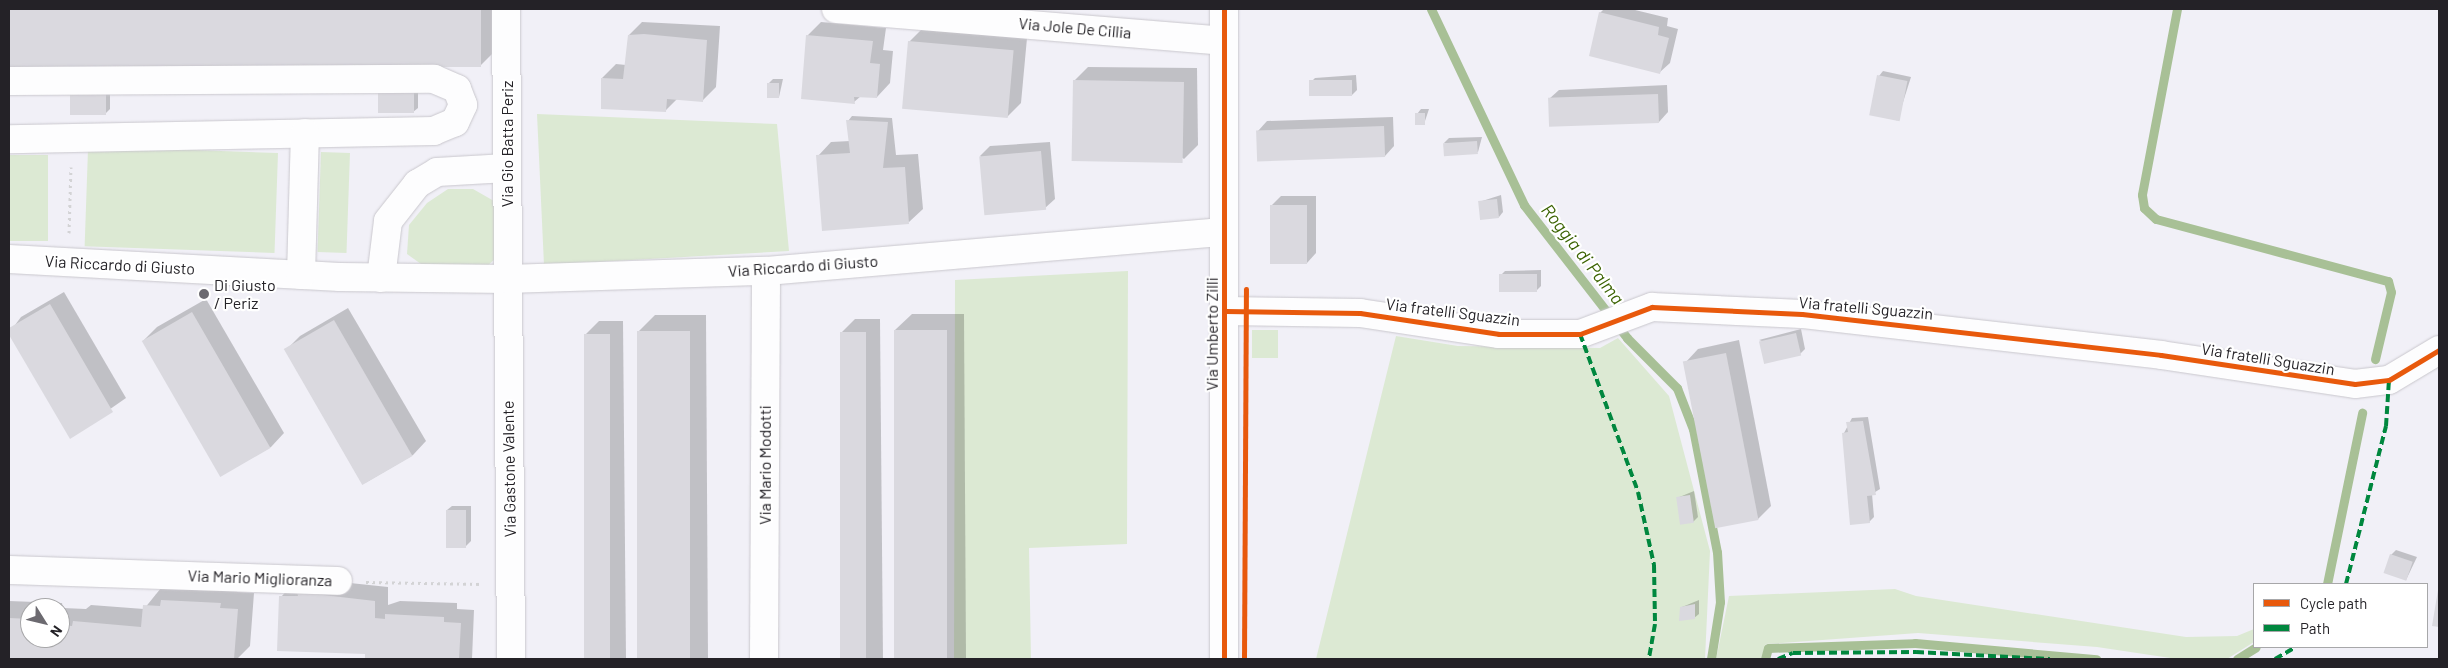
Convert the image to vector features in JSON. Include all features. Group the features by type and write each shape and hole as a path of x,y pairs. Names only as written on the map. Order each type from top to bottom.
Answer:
{"street":[{"name":"Via Gio Batta Periz","path":"506,9 507,278"},
{"name":"Via Jole De Cillia","path":"836,9 1224,41"},
{"name":"Via Umberto Zilli","path":"1224,9 1224,659"},
{"path":"9,81 434,79 451,84 461,97 460,115 446,128 305,133 9,138"},
{"path":"301,275 305,133"},
{"path":"381,278 388,221 418,184 450,170 507,168"},
{"name":"Via Riccardo di Giusto","path":"9,259 301,275 381,278 507,278 766,271 1224,232"},
{"name":"Via Mario Modotti","path":"764,659 766,271"},
{"name":"Via Gastone Valente","path":"507,278 511,659"},
{"name":"Via fratelli Sguazzin","path":"1224,311 1360,313 1499,334 1580,334 1628,313 1652,307 1802,314 2161,355 2355,384 2389,380 2439,350"},
{"name":"Via Mario Miglioranza","path":"9,570 338,581"}],"path":[{"path":"69,244 71,138"}],"green space":[{"path":"537,114 777,124 789,251 544,265"},
{"path":"88,146 278,153 275,253 85,246"},
{"path":"321,152 350,153 346,253 318,252"},
{"path":"9,155 48,155 48,241 9,241"},
{"path":"448,189 473,189 494,201 496,258 485,268 428,269 407,254 409,225 427,203"},
{"path":"1128,271 1127,544 1029,548 1031,659 954,659 955,280"},
{"path":"1252,330 1278,330 1278,358 1252,358"},
{"path":"1396,336 1458,346 1600,348 1618,338 1669,396 1710,551 1705,659 1316,659"},
{"path":"1895,589 1916,596 2186,637 2237,636 2253,629 2253,643 2227,659 2177,659 2097,647 1918,633 1766,644 1761,659 1716,659 1729,596"}],"building":[{"path":"9,9 481,9 481,67 9,67"},
{"path":"1599,12 1659,27 1658,35 1669,38 1660,74 1589,56"},
{"path":"644,34 707,40 703,102 667,99 666,112 601,109 601,78 623,79 628,35"},
{"path":"806,35 873,41 870,63 880,64 877,98 854,97 855,104 801,99"},
{"path":"908,41 1014,50 1008,118 902,109"},
{"path":"1877,75 1907,81 1900,121 1869,115"},
{"path":"1073,80 1184,82 1183,163 1072,161"},
{"path":"1309,80 1352,80 1352,96 1309,96"},
{"path":"767,83 779,83 779,98 767,98"},
{"path":"378,86 414,86 414,113 378,113"},
{"path":"70,88 106,88 106,115 70,115"},
{"path":"1658,94 1659,123 1549,127 1548,98"},
{"path":"1415,113 1425,113 1425,125 1415,125"},
{"path":"846,120 888,122 883,168 905,167 909,224 822,231 816,155 850,153"},
{"path":"1384,126 1385,157 1257,161 1256,130"},
{"path":"1477,141 1478,154 1444,156 1443,143"},
{"path":"1041,151 1046,210 984,215 979,156"},
{"path":"1497,199 1499,218 1480,220 1478,201"},
{"path":"1270,205 1307,205 1307,264 1270,264"},
{"path":"1499,274 1537,274 1537,292 1499,292"},
{"path":"50,304 113,412 70,439 9,335 9,328"},
{"path":"192,312 270,448 220,477 142,341"},
{"path":"334,320 413,456 362,485 284,349"},
{"path":"894,330 947,330 947,659 894,659"},
{"path":"637,331 690,331 690,659 637,659"},
{"path":"840,332 866,332 866,659 840,659"},
{"path":"1796,333 1801,355 1764,364 1759,342"},
{"path":"584,334 610,334 610,659 584,659"},
{"path":"1726,353 1758,520 1715,528 1683,361"},
{"path":"1863,421 1876,495 1867,496 1870,523 1850,525 1842,433 1848,432 1846,422"},
{"path":"1690,495 1694,523 1680,525 1676,497"},
{"path":"446,510 466,510 466,548 446,548"},
{"path":"2390,554 2413,562 2406,581 2383,573"},
{"path":"2439,590 2439,627 2432,626"},
{"path":"297,592 375,601 375,618 385,619 385,614 444,617 444,622 461,623 459,659 365,659 365,654 277,651 279,596 298,596"},
{"path":"161,600 221,603 220,608 238,609 234,659 9,659 9,618 20,619 20,648 70,648 70,626 72,626 73,621 141,627 143,605 160,606"},
{"path":"1695,604 1695,619 1679,621 1680,607"}],"waterway":[{"name":"Roggia di Palma","path":"1431,9 1524,205 1627,338 1677,388 1693,429 1717,552 1720,602 1711,659"},
{"path":"2177,9 2142,195 2144,208 2156,219 2388,281 2391,292 2375,359"},
{"path":"2327,583 2362,413"},
{"path":"1765,659 1768,648 1915,643 2096,659"},
{"path":"2237,659 2254,648"}],"marked path":[{"path":"1580,334 1638,492 1654,565 1655,624 1649,659"},
{"path":"2346,583 2386,426 2389,380"},
{"path":"2275,659 2294,648"},
{"path":"1778,659 1793,653 1916,652 2050,659"}],"cycle path":[{"path":"1224,9 1224,659"},
{"path":"1244,659 1246,289"},
{"path":"1225,311 1360,313 1499,334 1580,334 1652,307 1802,314 2161,355 2355,384 2389,380 2439,350"}],"place":[{"name":"Di Giusto / Periz","path":"204,294"}]}
